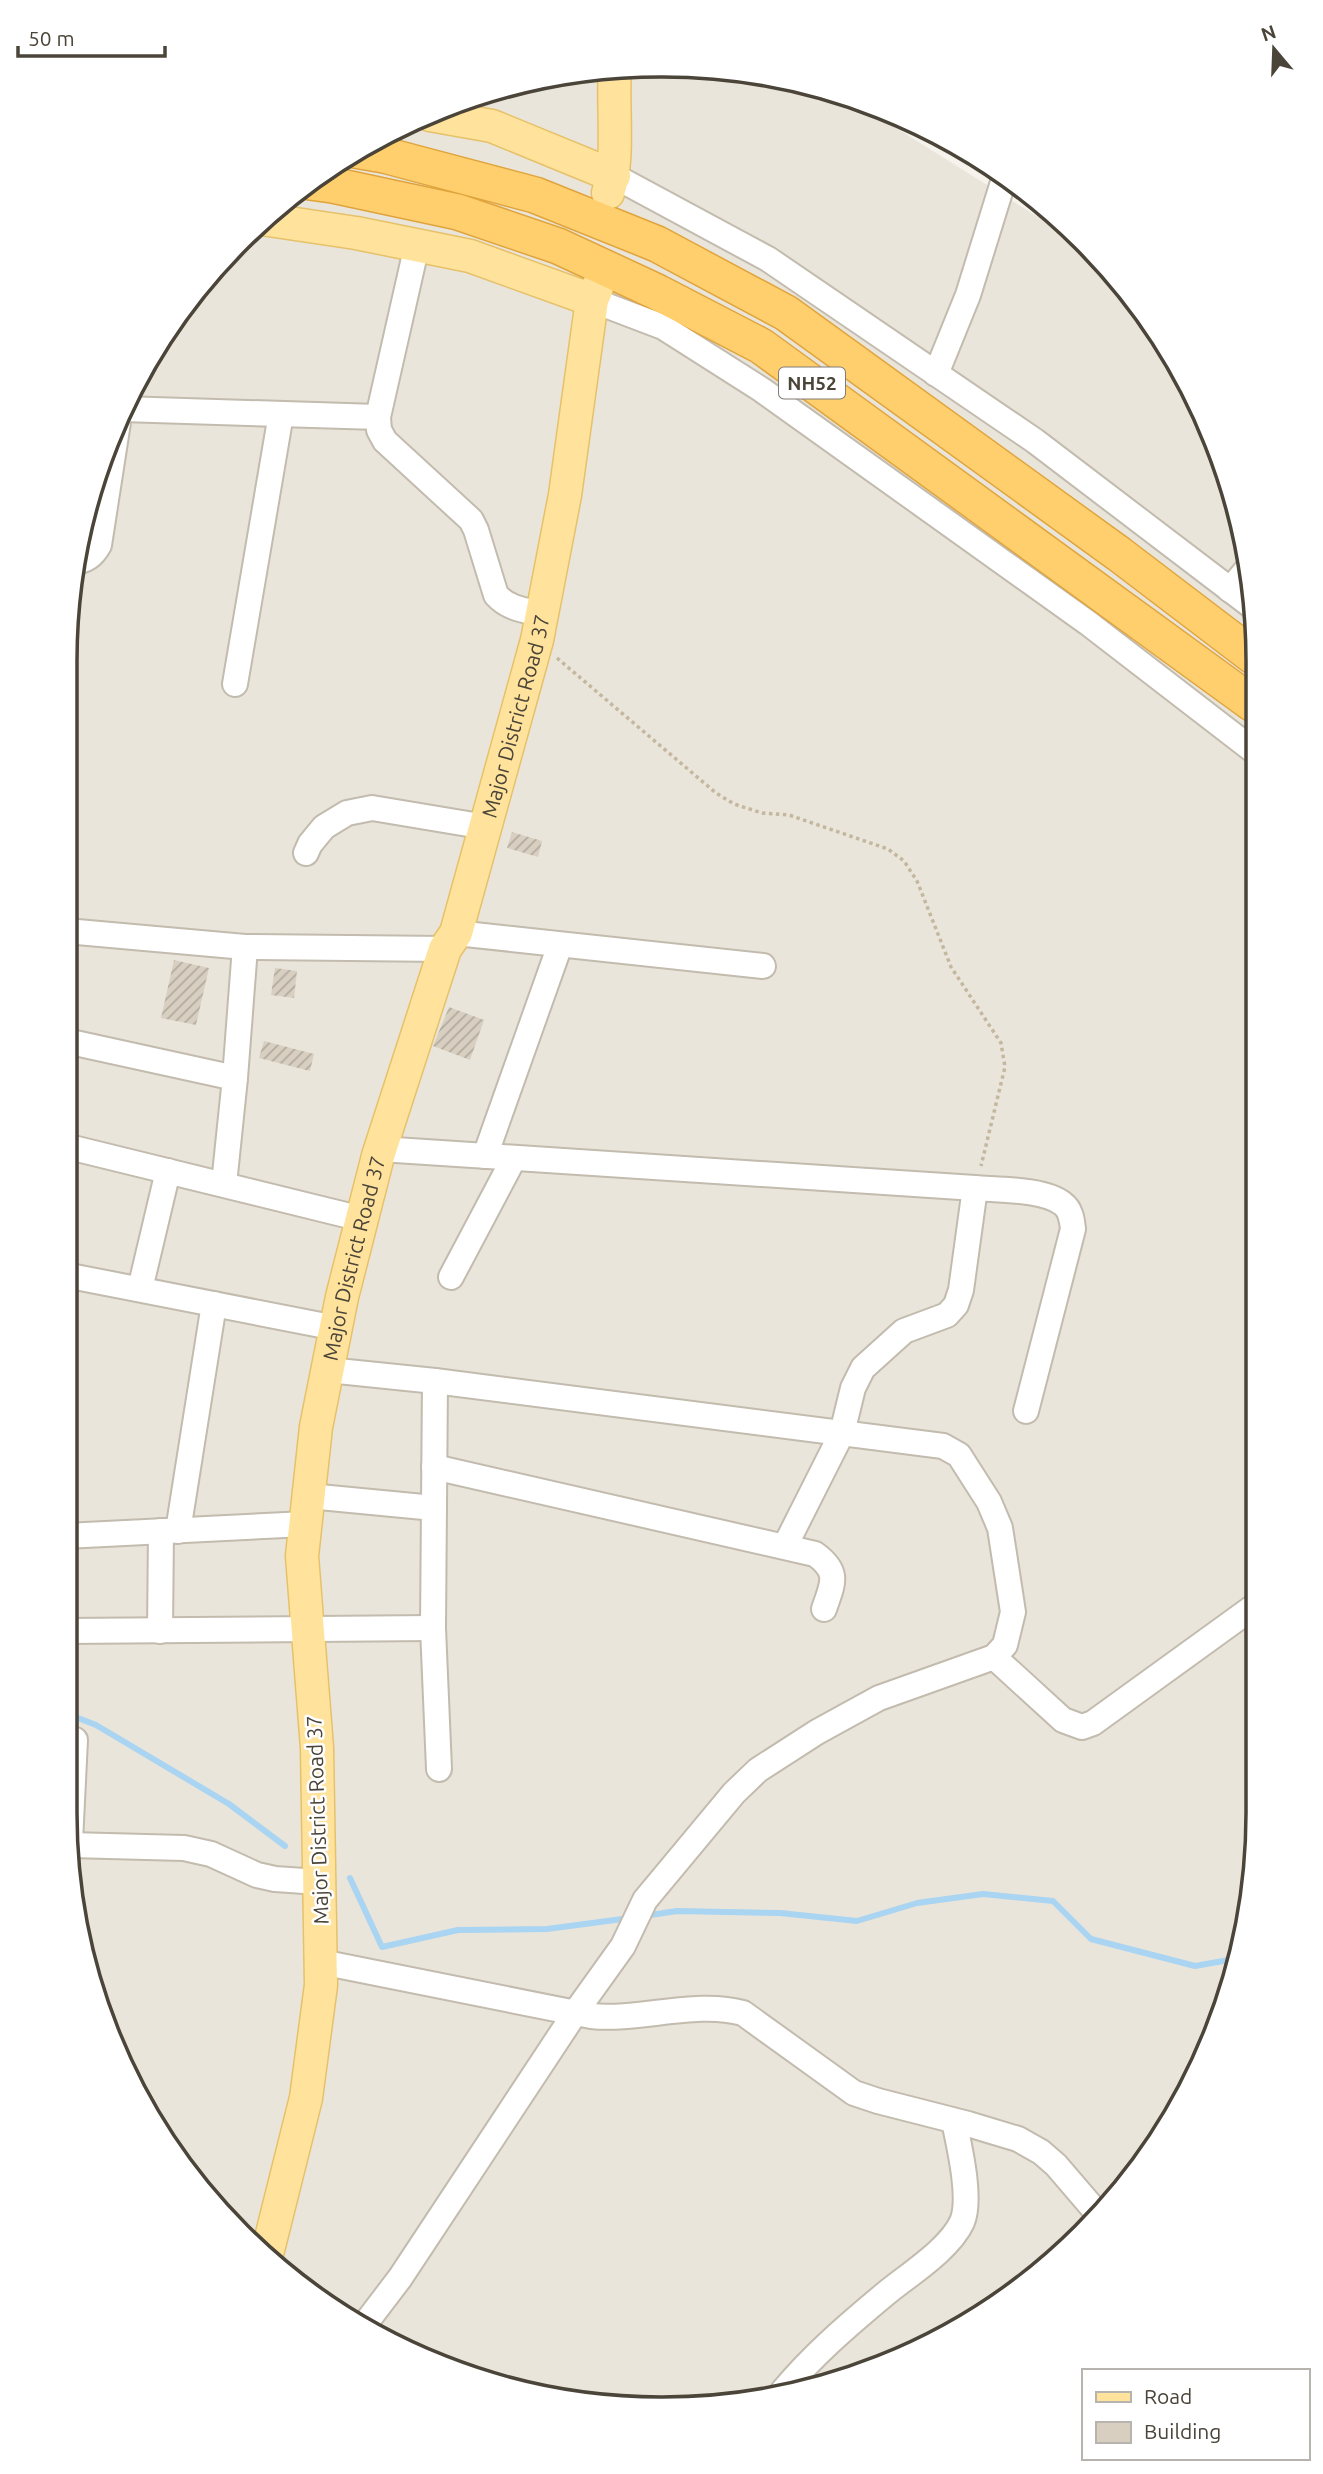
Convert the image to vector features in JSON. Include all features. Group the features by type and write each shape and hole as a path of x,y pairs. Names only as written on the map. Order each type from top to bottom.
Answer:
{"highway":[{"name":"NH52","path":"373,153 535,195 657,244 786,313 1119,554 1246,650"},
{"name":"NH52","path":"325,184 458,212 558,246 657,292 761,346 1246,698"}],"main road":[{"path":"446,118 492,126 611,186 614,79"},
{"path":"277,221 356,233 470,256 594,294"},
{"name":"Major District Road 37","path":"269,2246 306,2098 321,1985 317,1748 302,1556 316,1427 336,1328 380,1149 486,827 539,627 565,495 594,294"}],"street":[{"path":"611,186 768,259 1035,442 1242,599"},
{"path":"936,374 968,295 1002,187"},
{"path":"417,246 378,417 379,430 385,441 471,520 496,595 503,603 539,627"},
{"path":"594,294 663,327 762,390 1087,623 1246,745"},
{"path":"134,409 378,417"},
{"path":"235,684 281,414"},
{"path":"86,559 93,555 99,545 112,464"},
{"path":"1230,590 1240,578"},
{"path":"306,853 324,827 347,813 372,808 486,827"},
{"path":"77,932 245,947 450,941 560,945 763,966"},
{"path":"485,1156 560,945"},
{"path":"225,1184 245,947"},
{"path":"77,1043 236,1078"},
{"path":"77,1149 362,1219"},
{"path":"380,1149 975,1188 1038,1194 1063,1204 1071,1215 1073,1229 1026,1411"},
{"path":"451,1277 514,1158"},
{"path":"140,1289 168,1171"},
{"path":"785,1546 842,1433 853,1388 863,1368 904,1331 947,1315 956,1306 961,1290 975,1188"},
{"path":"77,1277 336,1328"},
{"path":"160,1630 169,1531 214,1304"},
{"path":"328,1370 435,1381 943,1446 959,1455 989,1502 1000,1528 1006,1553 1013,1612 1005,1645 993,1657 879,1698 817,1732 758,1770 734,1793 653,1888 623,1946 575,2013 400,2278 369,2319"},
{"path":"435,1381 433,1628 439,1769"},
{"path":"434,1468 815,1554 826,1562 834,1581 824,1609"},
{"path":"77,1535 169,1531 307,1510 434,1508"},
{"path":"993,1657 1062,1720 1082,1727 1093,1723 1246,1612"},
{"path":"77,1632 433,1628"},
{"path":"78,1844 184,1848 220,1857 257,1875 319,1882"},
{"path":"321,1962 575,2013 609,2017 707,2009 743,2013 854,2093 1018,2139 1041,2152 1056,2165 1092,2207"},
{"path":"790,2383 845,2328 947,2243 962,2221 965,2206 963,2170 954,2120"}],"path":[{"path":"539,627 716,793 762,813 789,815 888,849 904,861 917,881 951,967 1001,1043 1005,1067 975,1188"}],"shaded area":[{"path":"623,78 700,78 776,88 813,97 886,121 1049,224 1101,276 1147,337 1186,403 1215,474 1235,547 1245,623 1246,662 1246,1812 1241,1889 1235,1927 1215,2000 1202,2036 1168,2105 1101,2198 1047,2252 1017,2276 954,2319 920,2337 885,2353 813,2377 776,2386 700,2396 623,2396 585,2392 510,2377 438,2353 369,2319 276,2252 222,2198 155,2105 121,2036 97,1964 82,1889 77,1812 77,662 82,585 97,510 121,438 155,369 176,337 222,276 248,248 306,198 369,155 438,121 510,97 547,88"}],"building":[{"path":"512,832 542,841 538,857 507,848"},
{"path":"174,960 209,968 196,1025 161,1018"},
{"path":"275,968 297,971 294,998 271,995"},
{"path":"449,1007 484,1020 470,1060 433,1046"},
{"path":"264,1041 314,1054 310,1071 259,1058"}],"waterway":[{"path":"77,1718 96,1725 229,1804 285,1846"},
{"path":"350,1878 382,1947 458,1930 547,1929 630,1918"},
{"path":"644,1916 677,1911 780,1913 857,1921 917,1903 983,1894 1053,1901 1091,1939 1195,1966 1227,1960"}]}
